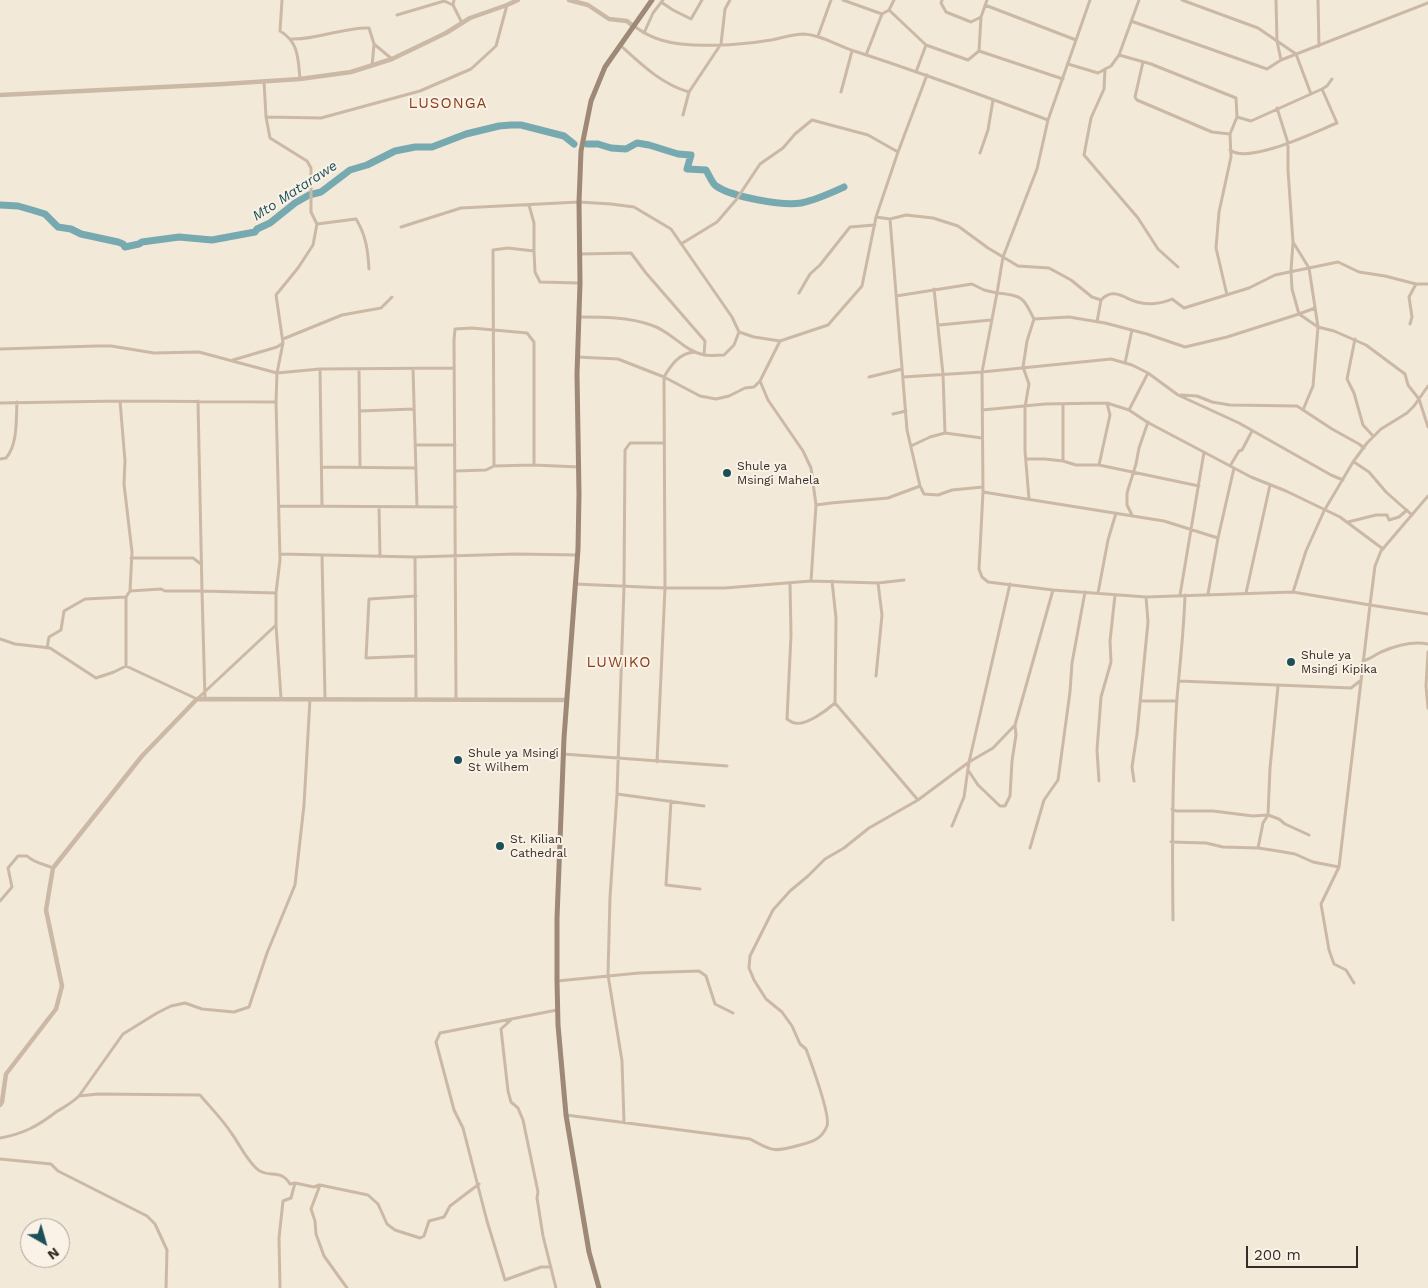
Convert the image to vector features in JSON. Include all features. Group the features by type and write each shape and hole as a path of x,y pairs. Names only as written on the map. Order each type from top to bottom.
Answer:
{"main road":[{"path":"599,1288 589,1252 566,1114 556,981 563,754 578,555 577,357 580,283 579,202 581,151 591,101 605,68 619,45 652,0"}],"street":[{"path":"282,0 280,31 292,39 369,28 374,44 372,66"},
{"path":"454,0 453,5 462,23"},
{"path":"0,94 140,89 300,79 351,72 392,59 446,34 470,18 518,0"},
{"path":"569,0 588,6 609,19 627,21 644,33 660,40 675,43 720,44 769,40 803,34 818,36 852,51 927,75 1048,120"},
{"path":"644,33 653,13 662,1 673,10 691,19 702,0"},
{"path":"683,115 689,92 720,44 725,8 730,0"},
{"path":"818,36 831,0"},
{"path":"844,0 882,14"},
{"path":"866,55 882,14 889,10 894,0"},
{"path":"942,0 941,3 946,12 971,22 981,17"},
{"path":"889,10 926,45 968,60 979,51 981,17 986,0"},
{"path":"1090,0 1048,120 1037,169 1003,257 991,320 982,372 983,492 979,569 982,577 988,582 1052,590 1146,597 1293,592 1428,614"},
{"path":"1068,64 1098,72 1110,66 1118,55 1139,0"},
{"path":"1182,0 1258,28 1277,40 1296,54 1310,94"},
{"path":"1276,0 1277,40 1281,60"},
{"path":"1318,0 1319,46"},
{"path":"397,15 444,1 453,5"},
{"path":"1131,21 1267,69 1281,60 1428,3"},
{"path":"266,117 321,118 420,91 471,69 496,46 507,5"},
{"path":"985,5 1076,40"},
{"path":"292,39 298,56 300,79"},
{"path":"374,44 392,59"},
{"path":"619,45 653,74 674,88 689,92"},
{"path":"916,72 926,45"},
{"path":"840,92 852,51"},
{"path":"979,51 1063,79"},
{"path":"1118,55 1143,62 1236,98 1237,117 1230,134 1231,157 1220,212 1216,248 1227,295"},
{"path":"1143,62 1135,97 1137,100 1212,132 1230,134"},
{"path":"1105,69 1104,89 1091,118 1084,155 1138,218 1158,249 1178,267"},
{"path":"739,332 754,337 780,341 828,326 862,286 876,218 927,75"},
{"path":"1237,117 1251,121 1322,89 1332,79"},
{"path":"264,81 266,117 270,138 307,161 311,168 311,212 317,224 313,245 298,268 276,295 283,341 277,374 276,402 280,506 280,554 276,593 276,626 281,698"},
{"path":"1230,150 1234,153 1248,154 1263,151 1337,123 1322,89"},
{"path":"980,153 988,130 993,100"},
{"path":"1277,108 1288,143 1288,170 1294,242 1291,271 1292,290 1299,314 1318,327 1355,339 1366,345 1405,374 1408,385 1419,399 1427,418 1428,427"},
{"path":"681,244 716,222 736,200 760,164 783,148 795,134 812,120 868,136 898,152"},
{"path":"401,228 461,208 579,202 634,207 671,229 732,317 739,332 734,345 724,355 704,355 688,348 668,332 651,325 608,318 578,316"},
{"path":"529,205 534,223 536,272 540,282 580,283"},
{"path":"876,218 906,215 933,218 958,226 1018,266 1048,268 1071,280 1092,297 1101,300"},
{"path":"890,218 907,430 920,486 924,494 938,495 952,490 983,487"},
{"path":"317,224 356,219 362,228 368,246 369,269"},
{"path":"799,293 810,274 820,265 850,227 875,224"},
{"path":"1294,242 1309,268 1318,327 1313,386 1303,410"},
{"path":"494,466 494,250 508,248 534,251"},
{"path":"580,254 631,252 646,273 704,341 704,355"},
{"path":"1097,322 1101,300 1106,295 1116,293 1138,303 1164,303 1172,299 1184,308 1249,288 1275,275 1338,262 1359,272 1386,276 1416,284 1428,284"},
{"path":"896,296 972,284 984,290 1010,294 1024,300 1034,319 1027,340 1024,367 1029,384 1025,406 1029,499"},
{"path":"1410,324 1412,317 1409,297 1416,284"},
{"path":"934,290 943,374 945,433"},
{"path":"233,360 278,347 283,341 342,315 381,308 392,297"},
{"path":"1034,319 1069,317 1097,322 1132,330 1185,347 1227,338 1315,308"},
{"path":"939,325 991,320"},
{"path":"456,699 455,329 472,328 527,333 534,342 534,465"},
{"path":"1125,363 1132,330"},
{"path":"1355,339 1347,379 1354,393 1363,425 1373,436"},
{"path":"577,357 618,359 664,377 700,396 716,399 754,387 760,381 780,341"},
{"path":"0,349 46,346 110,346 154,353 199,352 233,360 277,374 320,369 413,370 454,368"},
{"path":"657,762 665,588 664,377 678,357 689,352 696,352"},
{"path":"903,377 982,372 1111,359 1148,373 1178,395 1211,409 1331,475 1344,480"},
{"path":"320,369 322,506"},
{"path":"359,369 360,467"},
{"path":"869,377 902,369"},
{"path":"413,370 417,507"},
{"path":"1129,410 1148,373"},
{"path":"760,381 768,400 803,451 811,468 816,505 810,581"},
{"path":"1293,592 1306,551 1324,511 1353,462 1373,436 1388,423 1407,413 1428,386"},
{"path":"1178,395 1197,396 1212,402 1230,405 1297,406 1332,430 1364,448"},
{"path":"0,403 120,401 276,402"},
{"path":"120,401 125,461 124,484 131,558 130,591 126,597 126,666"},
{"path":"0,459 6,458 10,452 16,425 17,402"},
{"path":"198,402 205,699"},
{"path":"982,410 1025,406 1107,403 1129,410 1230,466 1340,517 1382,549"},
{"path":"1099,465 1110,415 1107,403"},
{"path":"1063,404 1064,461"},
{"path":"360,411 414,409"},
{"path":"893,414 906,411"},
{"path":"1133,516 1126,500 1139,448 1148,422"},
{"path":"1230,466 1239,450 1242,450 1252,431"},
{"path":"911,446 930,437 945,433 982,438"},
{"path":"624,1122 622,1061 608,975 613,832 617,794 624,586 625,450 630,443 664,443"},
{"path":"415,445 455,445"},
{"path":"1180,595 1204,452"},
{"path":"1026,459 1064,461 1076,466 1099,465 1199,486"},
{"path":"1353,462 1369,472 1386,492 1412,514"},
{"path":"455,470 486,470 494,466 534,465 578,467"},
{"path":"321,467 416,468"},
{"path":"1208,594 1218,538 1234,468"},
{"path":"1246,593 1270,485"},
{"path":"816,505 888,498 920,486"},
{"path":"983,492 1164,521 1218,538"},
{"path":"1354,983 1346,970 1334,964 1329,950 1320,904 1339,867 1375,566 1382,549 1428,496"},
{"path":"280,506 456,507"},
{"path":"379,507 380,557"},
{"path":"1348,522 1376,515 1387,515 1390,520 1399,518 1408,510"},
{"path":"1098,593 1108,540 1116,513"},
{"path":"280,554 380,557 516,554 578,555"},
{"path":"322,555 324,698"},
{"path":"416,557 416,699"},
{"path":"131,558 193,558 201,564"},
{"path":"575,584 665,588 725,588 810,581 878,583 904,580"},
{"path":"832,581 836,618 835,703 918,800"},
{"path":"876,676 882,614 878,583"},
{"path":"790,584 791,635 787,719 795,724 805,722 824,712 835,703"},
{"path":"952,826 964,797 969,762 1010,584"},
{"path":"130,591 161,589 165,591 276,593"},
{"path":"968,770 978,785 1000,806 1005,806 1010,796 1016,735 1015,726 1052,590"},
{"path":"1030,848 1044,800 1058,780 1072,663 1085,592"},
{"path":"1099,780 1097,750 1101,697 1111,662 1110,641 1115,594"},
{"path":"1173,920 1172,809 1177,701 1185,595"},
{"path":"416,596 369,599 366,658 416,656"},
{"path":"47,648 49,637 61,630 64,612 85,599 126,597"},
{"path":"1134,781 1132,767 1148,622 1146,597"},
{"path":"0,1105 6,1074 56,1009 62,986 46,910 53,868 142,756 197,699 276,626"},
{"path":"0,639 15,644 50,648 96,678 126,666"},
{"path":"1363,660 1407,644 1418,642 1428,644"},
{"path":"1428,652 1426,694 1428,708"},
{"path":"126,666 197,699 566,700"},
{"path":"1179,681 1278,686 1340,686 1351,688 1360,680"},
{"path":"1258,848 1263,823 1268,815 1270,768 1278,686"},
{"path":"0,1138 24,1132 43,1123 58,1110 71,1104 79,1096 123,1034 156,1013 185,1002 202,1010 234,1012 249,1007 267,953 295,885 304,805 310,698"},
{"path":"1140,701 1177,701"},
{"path":"566,1114 750,1139 772,1151 815,1141 822,1135 828,1124 825,1107 806,1049 800,1044 792,1026 782,1012 766,999 754,980 749,968 750,956 773,910 790,891 825,859 844,848 869,828 918,800 969,762 993,748 1015,726"},
{"path":"563,754 727,766"},
{"path":"617,794 704,806"},
{"path":"671,801 666,885 700,889"},
{"path":"1172,809 1176,811 1214,811 1254,816 1268,815 1309,835"},
{"path":"1172,842 1206,842 1223,847 1258,848 1295,854 1314,862 1339,867"},
{"path":"0,901 12,888 8,868 18,856 27,856 35,863 53,868"},
{"path":"556,981 608,975 699,970 706,976 715,1004 733,1013"},
{"path":"550,1267 541,1267 505,1280 487,1221 464,1128 454,1110 436,1042 440,1033 558,1010"},
{"path":"512,1019 501,1029 508,1091 511,1102 518,1108 523,1120 538,1192 537,1198 543,1236 556,1288"},
{"path":"79,1096 98,1094 200,1095 227,1127 243,1152 260,1171 267,1174 275,1173 287,1179 290,1184 296,1183 314,1187 320,1185 368,1196 378,1204 387,1224 395,1230 420,1238 424,1236 429,1221 444,1217 450,1206 479,1184"},
{"path":"0,1160 51,1164 58,1171 147,1216 155,1224 167,1250 166,1288"},
{"path":"280,1288 278,1258 279,1224 283,1201 291,1198 296,1183"},
{"path":"320,1185 311,1209 315,1221 316,1234 324,1256 347,1288"}],"waterway":[{"name":"Mto Matarawe","path":"0,205 18,206 45,214 58,227 118,242 125,247 142,242 179,237 212,240 255,232 257,229 270,223 295,203 309,195 321,192 350,170 367,165 395,151 415,147 432,147 466,134 511,125 521,125 564,136 574,144"},
{"name":"Mto Matarawe","path":"587,144 626,149 637,143 678,154 691,155 687,169 706,170 716,186 733,194 757,200 793,204 801,203 844,187"}],"place":[{"name":"Shule ya Msingi Mahela","path":"727,473"},
{"name":"Shule ya Msingi Kipika","path":"1291,662"},
{"name":"Shule ya Msingi St Wilhem","path":"458,760"},
{"name":"St. Kilian Cathedral","path":"500,846"}],"district":[{"name":"LUSONGA","path":"448,104"},
{"name":"LUWIKO","path":"619,663"}]}
